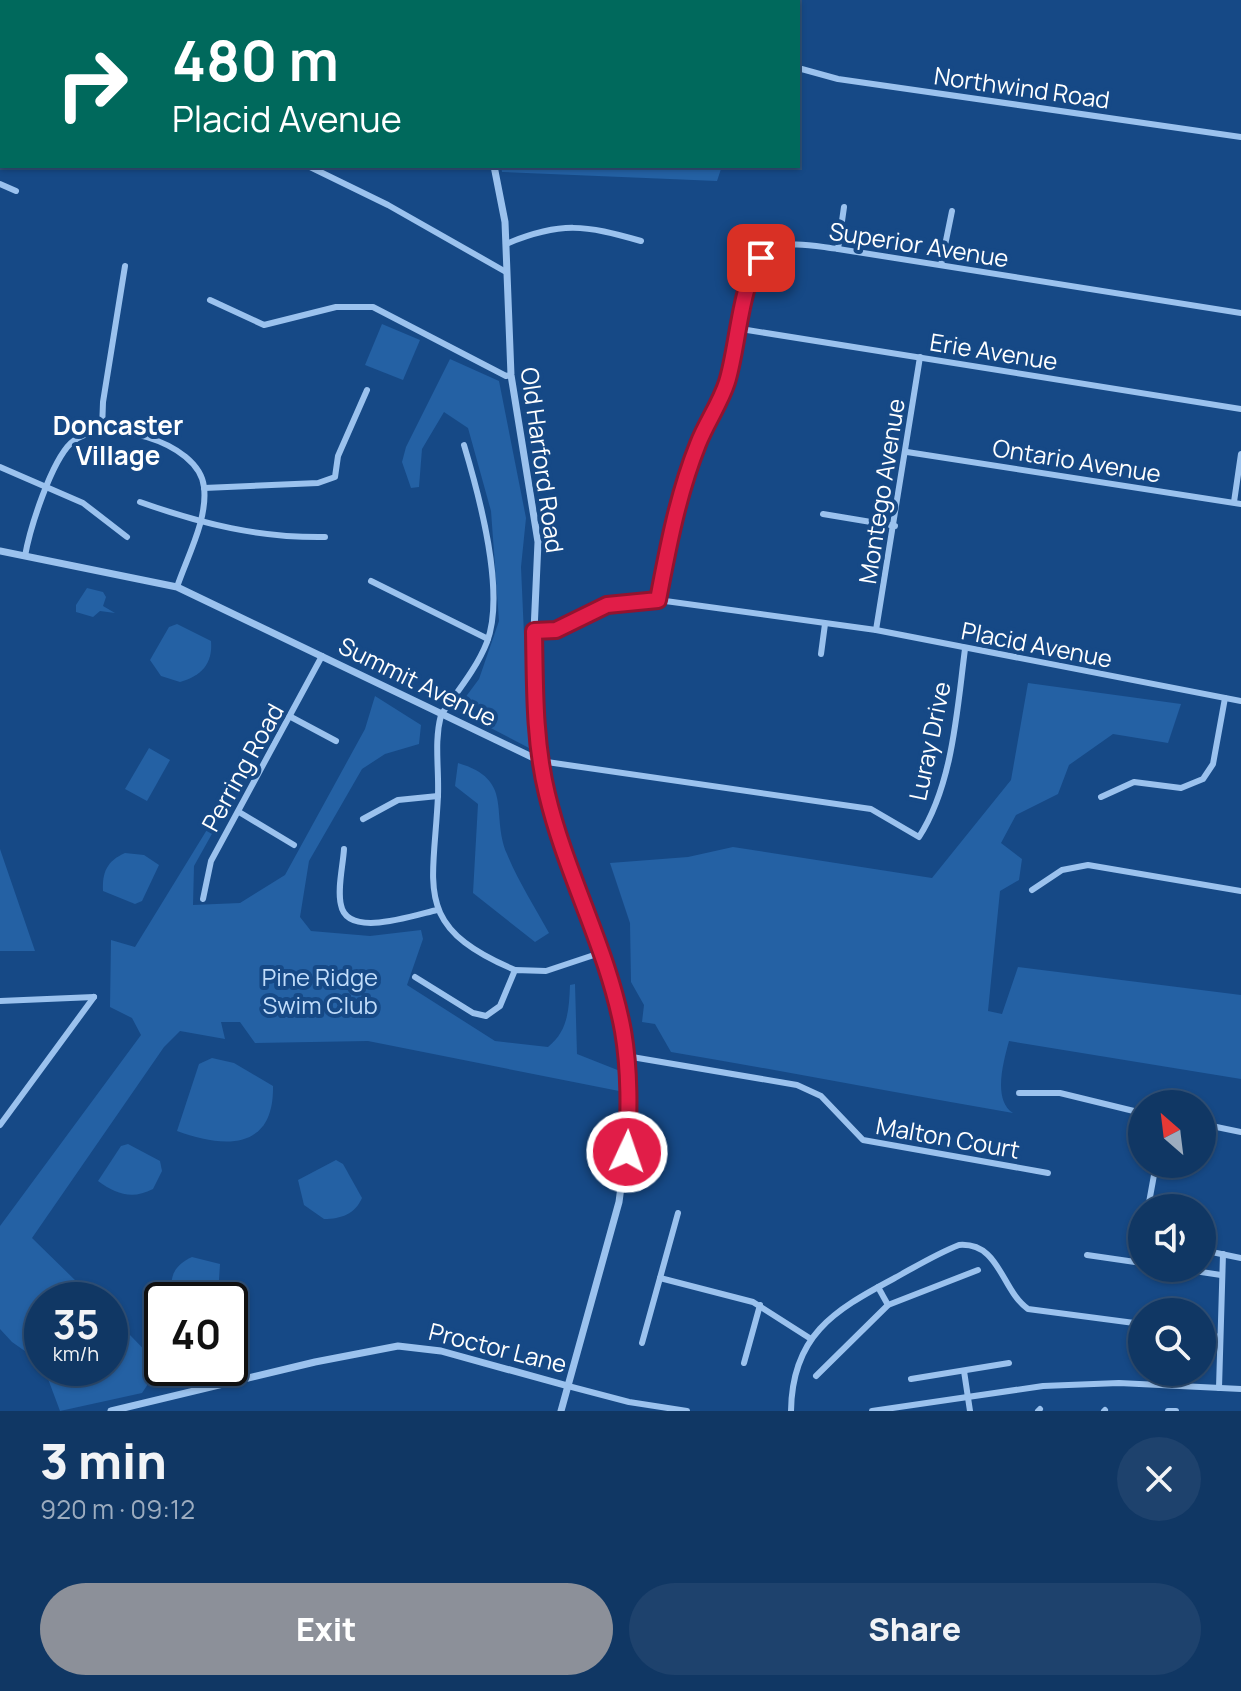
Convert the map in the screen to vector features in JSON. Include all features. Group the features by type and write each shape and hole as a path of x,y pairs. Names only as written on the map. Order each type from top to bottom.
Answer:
{"street":[{"name":"Northwind Road","path":"800,69 843,80 1241,137"},
{"path":"312,168 388,205 506,272"},
{"name":"Old Harford Road","path":"494,168 506,244 511,375 538,542 534,631 540,761 557,829 617,1004 626,1056 629,1112 623,1181 561,1411"},
{"path":"0,184 16,191"},
{"path":"838,249 844,207"},
{"path":"941,265 952,211"},
{"path":"506,244 543,229 568,226 641,241"},
{"name":"Superior Avenue","path":"658,600 679,502 699,441 726,383 741,329 747,281 761,258 785,244 838,249 1241,313"},
{"path":"102,430 103,402 125,266"},
{"path":"210,300 264,325 336,307 373,307 506,376 511,375"},
{"name":"Erie Avenue","path":"741,329 1241,409"},
{"name":"Montego Avenue","path":"876,630 920,357"},
{"path":"204,488 318,483 335,477 338,456 367,390"},
{"path":"25,556 34,516 71,443 92,431 102,430 173,447 190,458 204,488 199,523 177,587"},
{"path":"464,445 487,550 492,599 488,639 463,685 441,715 435,743 438,796 431,883 437,910 469,945 515,970 546,971 600,953"},
{"name":"Ontario Avenue","path":"907,452 1238,503"},
{"path":"1238,503 1241,454"},
{"path":"0,467 83,503 127,537"},
{"path":"140,502 199,523 255,534 325,537"},
{"path":"823,514 895,526"},
{"name":"Summit Avenue","path":"0,551 177,587 540,761 871,809 919,837"},
{"path":"371,581 488,639"},
{"name":"Placid Avenue","path":"534,631 556,630 607,605 658,600 876,630 1241,701"},
{"path":"821,654 825,624"},
{"name":"Luray Drive","path":"919,837 932,816 946,769 965,649"},
{"name":"Perring Road","path":"203,899 211,861 322,656"},
{"path":"1101,797 1134,782 1181,788 1203,779 1216,753 1225,698"},
{"path":"291,717 336,741"},
{"path":"363,819 398,800 438,796"},
{"path":"239,812 294,845"},
{"path":"344,849 340,904 348,919 357,923 383,922 437,910"},
{"path":"1032,890 1062,870 1088,865 1241,891"},
{"path":"415,977 473,1013 486,1016 500,1006 515,970"},
{"path":"0,1001 94,997 0,1125"},
{"name":"Malton Court","path":"626,1056 797,1085 821,1096 863,1140 1048,1173"},
{"path":"1019,1093 1060,1093 1128,1110"},
{"path":"1216,1127 1241,1132"},
{"path":"642,1343 678,1213"},
{"path":"791,1411 794,1374 811,1339 832,1315 953,1247 966,1244 990,1255 1016,1298 1028,1309 1128,1322"},
{"path":"1216,1253 1241,1258"},
{"path":"1219,1388 1223,1254"},
{"path":"1087,1255 1128,1261"},
{"path":"816,1376 888,1305 978,1270"},
{"path":"1216,1274 1221,1275"},
{"path":"660,1278 760,1305 811,1339"},
{"path":"878,1287 888,1305"},
{"path":"744,1363 760,1305"},
{"path":"1216,1336 1220,1337"},
{"name":"Proctor Lane","path":"111,1411 315,1362 398,1346 441,1351 629,1402 687,1411"},
{"path":"911,1379 1009,1363"},
{"path":"964,1371 970,1411"},
{"path":"872,1411 1043,1386 1119,1383 1241,1389"},
{"path":"1168,1411 1176,1411"}],"green space":[{"path":"501,168 721,168 717,181 502,172"},
{"path":"382,324 420,340 403,380 365,365"},
{"path":"450,359 499,381 526,518 521,567 529,748 456,710 479,679 499,621 491,511 468,428 444,412 422,449 419,487 411,488 402,462 406,447"},
{"path":"87,588 103,592 106,597 103,606 115,613 100,611 93,617 76,612 76,605"},
{"path":"177,624 211,641 210,656 204,668 180,682 161,676 150,660 169,627"},
{"path":"1028,683 1181,704 1168,743 1113,734 1069,765 1058,794 1016,815 1001,843 1022,859 1019,880 1000,891 988,1011 1002,1014 1018,967 1241,995 1241,1079 1009,1041 1001,1090 1007,1107 1013,1113 671,1052 655,1024 642,1022 644,1005 631,982 630,923 610,863 688,857 733,847 932,878 1011,780"},
{"name":"Pine Ridge Swim Club","path":"375,696 421,725 419,744 385,754 362,769 309,861 300,917 311,931 370,936 421,930 423,939 407,985 495,1041 548,1047 563,1027 570,985 575,984 577,1054 620,1071 619,1091 368,1041 255,1043 240,1022 221,1022 225,1039 180,1031 164,1047 32,1238 77,1282 24,1282 24,1350 0,1329 0,1226 141,1035 132,1018 110,1007 111,940 135,947 216,815 213,832 194,866 193,905 240,903 285,875 365,729"},
{"path":"149,748 170,760 147,801 125,789"},
{"path":"458,763 476,770 494,788 507,854 549,933 535,942 473,893 478,804 455,786"},
{"path":"0,849 1,852 35,951 0,951"},
{"path":"125,853 144,855 159,865 142,901 135,904 103,891 107,868"},
{"path":"212,1058 234,1063 273,1086 271,1107 265,1123 243,1139 212,1140 177,1131 199,1064"},
{"path":"128,1144 160,1161 162,1171 153,1189 124,1194 98,1181 121,1146"},
{"path":"336,1160 343,1164 362,1198 356,1208 347,1214 324,1219 304,1205 298,1180"},
{"path":"192,1257 220,1264 219,1282 172,1282 180,1265"},
{"path":"128,1333 144,1349 144,1386 147,1386 142,1393 60,1411 51,1386 128,1386"}],"district":[{"name":"Doncaster Village","path":"118,440"}],"route":[{"path":"627,1152 629,1083 623,1031 612,987 546,793 538,741 534,631 556,630 607,605 632,600 658,600 679,502 699,441 726,383 741,329 747,281 761,258"}]}
